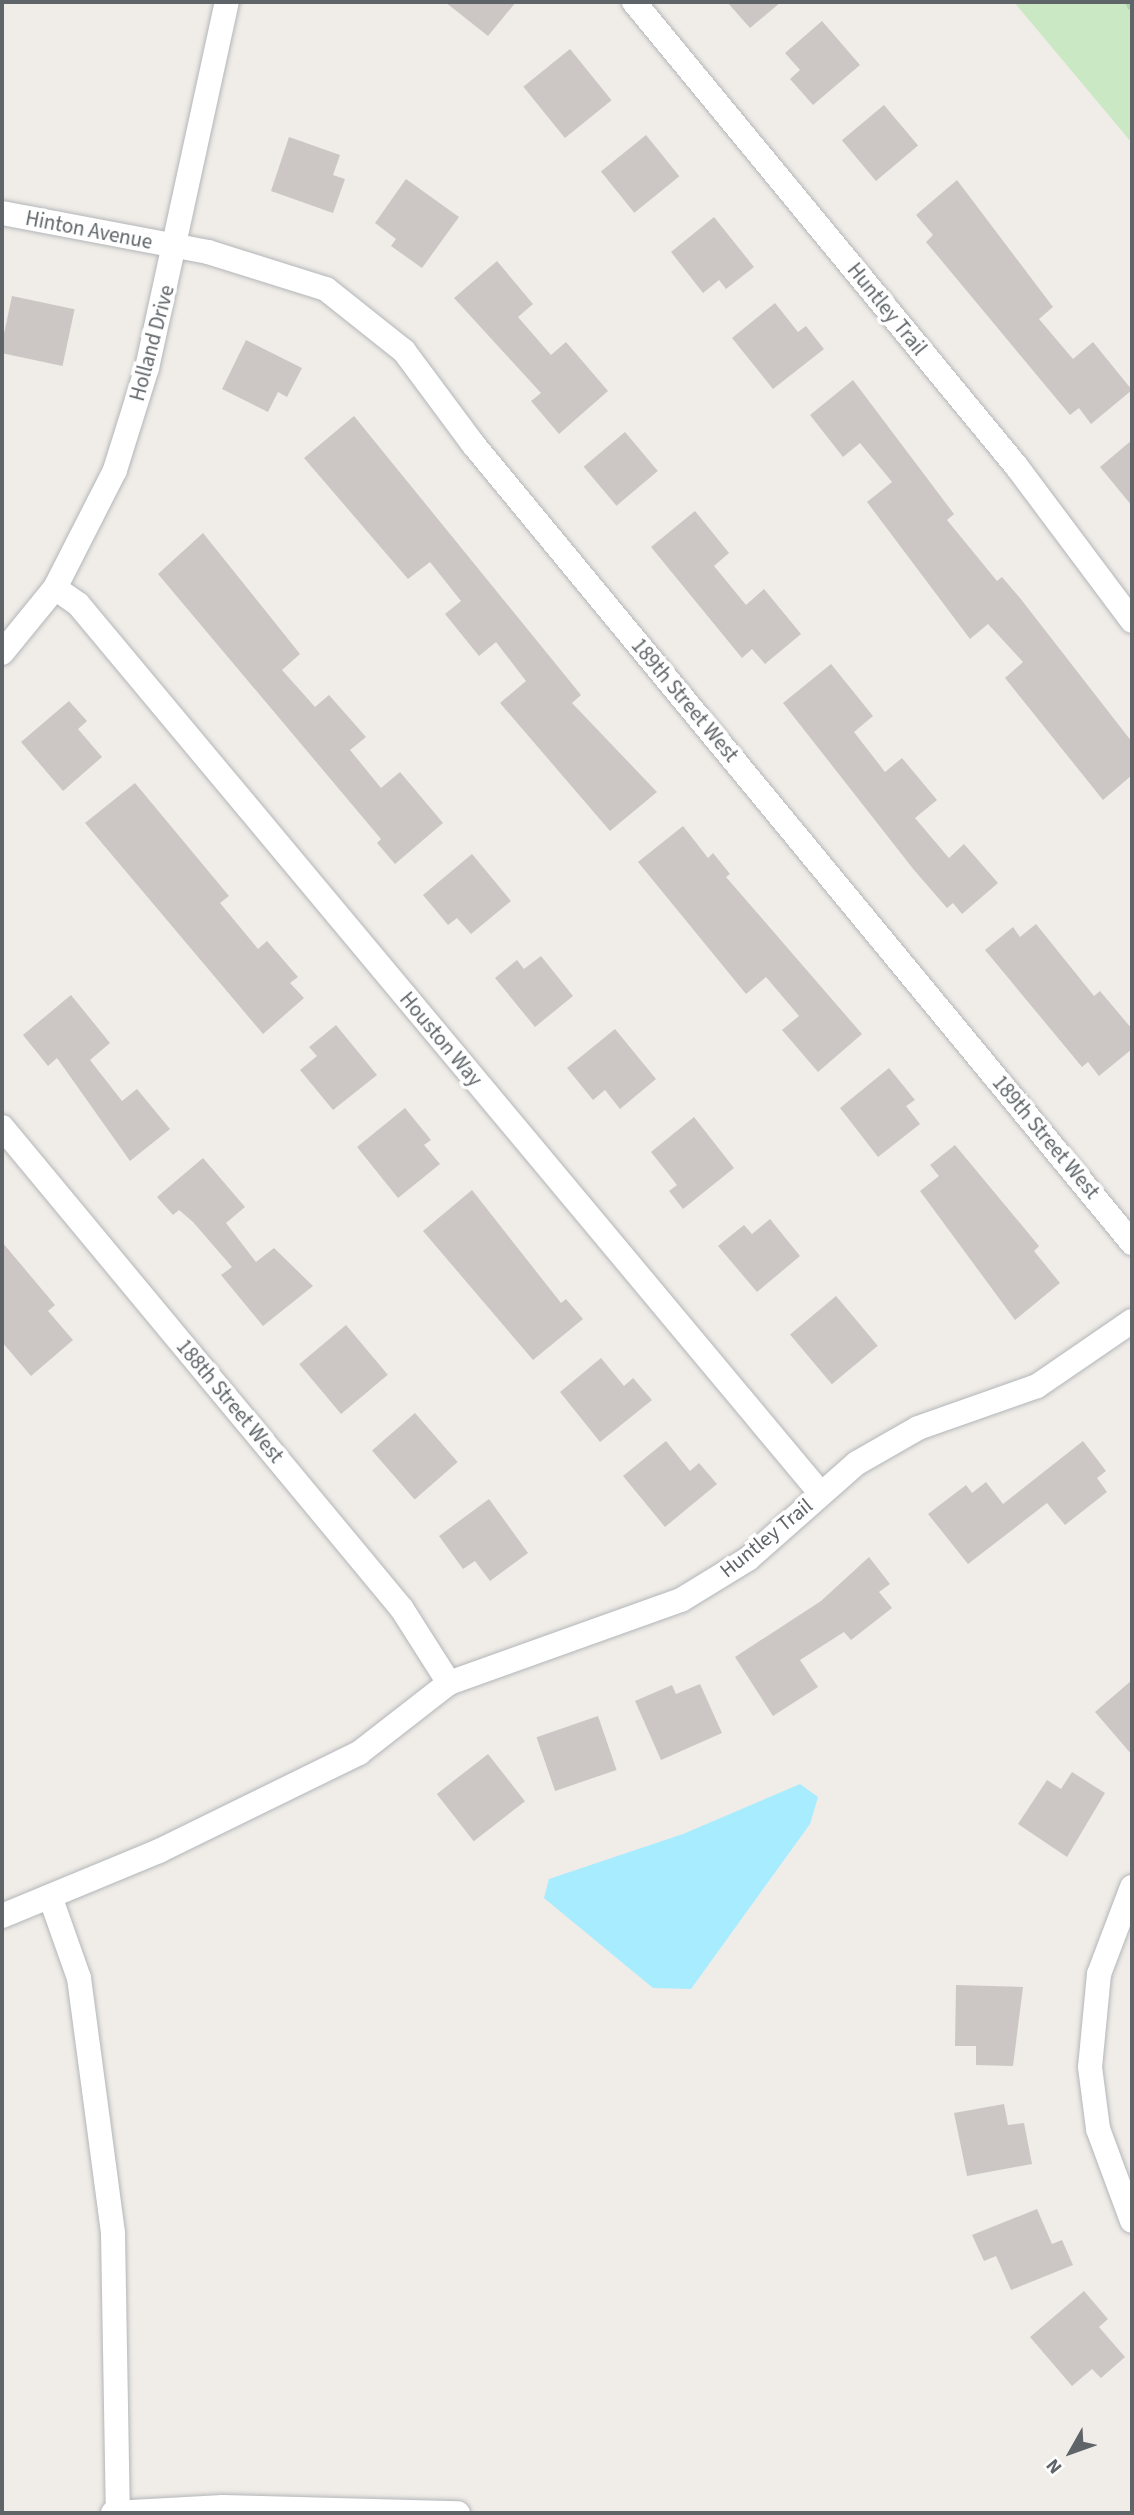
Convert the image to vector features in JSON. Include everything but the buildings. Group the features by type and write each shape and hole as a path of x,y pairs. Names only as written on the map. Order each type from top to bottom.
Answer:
{"street":[{"name":"Holland Drive","path":"2,653 55,588 115,470 176,246 227,2"},
{"name":"Huntley Trail","path":"634,2 1017,467 1132,621"},
{"name":"Hinton Avenue","path":"2,213 176,246"},
{"name":"189th Street West","path":"176,246 326,289 404,351 482,455 1132,1242"},
{"name":"Houston Way","path":"55,588 78,604 821,1494"},
{"name":"188th Street West","path":"2,1127 401,1609 449,1682"},
{"name":"Huntley Trail","path":"2,1916 51,1899 359,1753 449,1682 681,1600 748,1559 857,1463 918,1428 1037,1385 1132,1321"},
{"path":"1132,1886 1099,1974 1090,2067 1098,2129 1132,2221"},
{"path":"51,1899 79,1978 113,2234 118,2513"},
{"path":"113,2513 237,2507 458,2513"}],"path":[{"path":"1128,2 1132,11"}],"green space":[{"path":"1014,2 1132,2 1132,143"}],"water":[{"path":"800,1784 818,1797 810,1824 691,1989 653,1988 544,1898 549,1879 683,1834"}]}
